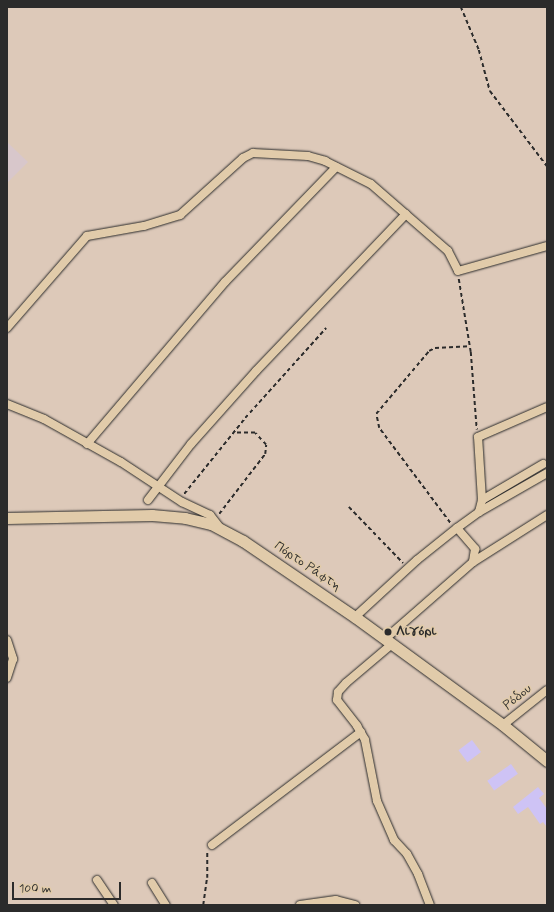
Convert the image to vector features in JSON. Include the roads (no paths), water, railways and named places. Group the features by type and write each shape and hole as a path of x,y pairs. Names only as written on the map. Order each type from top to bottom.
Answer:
{"main road":[{"name":"Πόρτο Ράφτη","path":"7,518 180,517 218,524 389,641 503,725 547,761"}],"street":[{"path":"7,328 87,236 144,226 180,215 243,158 253,152 308,156 336,167 371,184 448,251 458,272 547,246"},
{"path":"87,444 225,282 274,228 336,167"},
{"path":"148,500 158,485 271,355 406,214"},
{"path":"7,404 44,419 158,485 218,524"},
{"path":"479,512 482,500 478,437 547,407"},
{"path":"482,500 543,464"},
{"path":"355,617 406,570 456,528 479,512 547,473"},
{"path":"180,517 182,502"},
{"path":"430,905 407,854 394,840 387,827 377,801 369,757 361,732 337,700 338,692 389,641 473,562 547,515"},
{"path":"456,528 474,549 473,562"},
{"path":"7,640 13,659 7,678"},
{"name":"Ρόδου","path":"503,725 547,690"},
{"path":"212,845 361,732"},
{"path":"97,880 114,905"},
{"path":"152,883 166,905"},
{"path":"300,905 336,900 355,905"}],"place":[{"name":"Λιγόρι","path":"388,632"}]}
